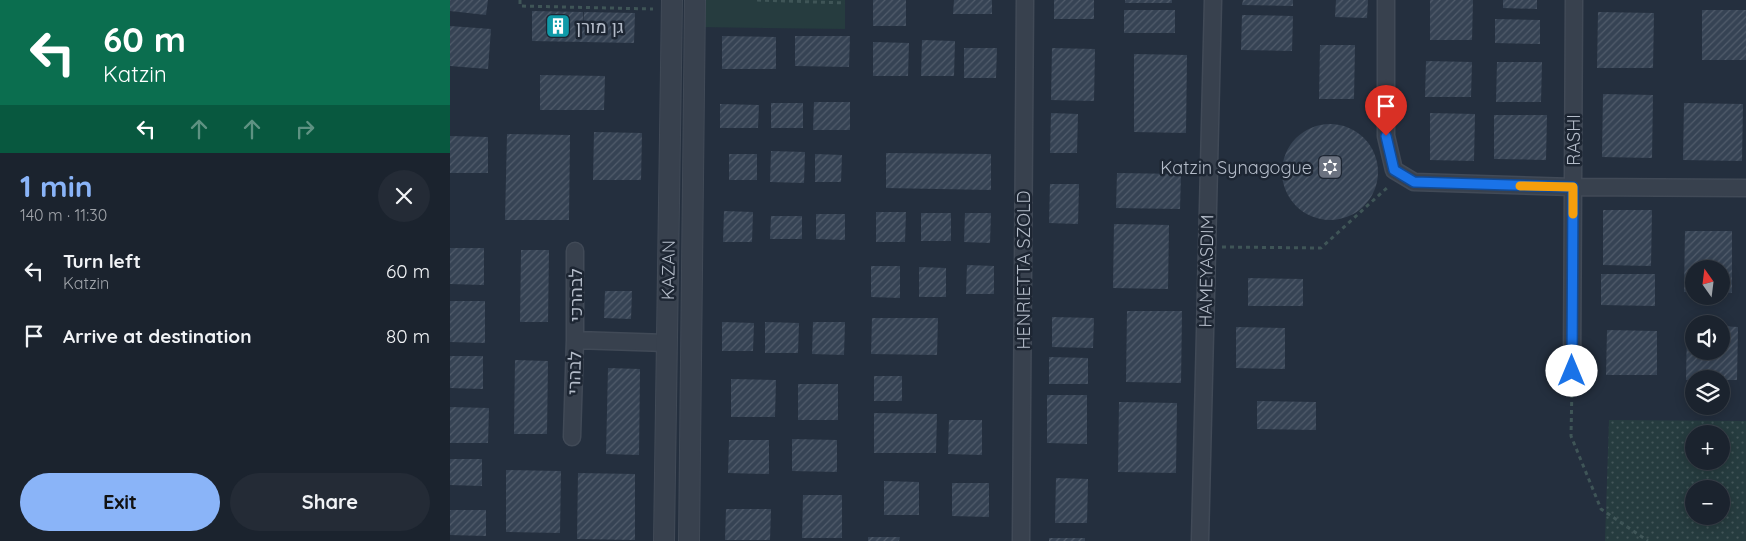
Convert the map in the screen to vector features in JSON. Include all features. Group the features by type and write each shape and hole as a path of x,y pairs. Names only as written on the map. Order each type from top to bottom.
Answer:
{"street":[{"name":"KAZAN","path":"689,541 696,0"},
{"name":"HENRIETTA SZOLD","path":"1021,541 1026,0"},
{"name":"HAMEYASDIM","path":"1200,541 1213,0"},
{"path":"1386,0 1386,136 1394,170 1414,182 1573,187 1746,188"},
{"name":"RASHI","path":"1572,371 1574,0"},
{"name":"KAZAN","path":"664,541 672,5"},
{"name":"לבהרכי","path":"575,251 575,340"},
{"name":"לבהרי","path":"572,437 575,340 667,344"}],"path":[{"path":"520,0 520,6 672,5"},
{"path":"757,0 845,3"},
{"path":"1207,247 1322,248 1401,175"},
{"path":"1572,371 1571,436 1600,509 1648,541"}],"green space":[{"path":"695,0 845,0 845,29 695,27"},
{"path":"1609,420 1746,421 1746,541 1605,541"}],"building":[{"path":"450,0 488,0 486,15 450,11"},
{"path":"873,0 906,0 906,26 873,26"},
{"path":"954,0 992,0 992,14 953,14"},
{"path":"1054,0 1094,0 1094,19 1054,19"},
{"path":"1125,0 1172,0 1172,3 1125,3"},
{"path":"1243,0 1293,0 1293,6 1242,5"},
{"path":"1336,0 1368,0 1367,18 1335,17"},
{"path":"1430,0 1473,0 1472,40 1430,40"},
{"path":"1503,0 1537,0 1537,9 1503,8"},
{"path":"1124,10 1175,10 1175,33 1124,33"},
{"path":"1702,10 1746,10 1746,60 1702,60"},
{"path":"532,11 583,12 583,27 584,12 635,13 634,43 532,41"},
{"path":"1598,12 1654,13 1653,68 1597,68"},
{"path":"1242,15 1293,16 1292,51 1241,50"},
{"path":"1495,19 1540,20 1540,44 1495,43"},
{"path":"450,26 491,29 488,69 450,66"},
{"path":"722,36 776,37 776,69 722,69"},
{"path":"795,36 850,36 849,67 795,66"},
{"path":"922,40 955,41 954,76 921,76"},
{"path":"873,42 909,43 908,76 873,76"},
{"path":"1320,45 1355,45 1354,99 1319,99"},
{"path":"964,48 997,48 996,78 964,78"},
{"path":"1052,48 1095,49 1094,101 1051,100"},
{"path":"1134,54 1187,55 1186,133 1134,132"},
{"path":"1426,61 1472,62 1471,97 1425,97"},
{"path":"1497,62 1542,62 1541,102 1496,102"},
{"path":"540,75 605,76 604,110 540,110"},
{"path":"1603,94 1653,95 1652,158 1602,157"},
{"path":"814,102 850,102 850,130 813,130"},
{"path":"771,103 803,103 803,128 771,128"},
{"path":"1684,103 1743,104 1742,161 1683,160"},
{"path":"720,104 759,105 758,128 720,128"},
{"path":"1051,113 1078,114 1077,153 1050,153"},
{"path":"1430,113 1475,114 1474,161 1430,160"},
{"path":"1494,115 1547,115 1546,160 1494,159"},
{"name":"Katzin Synagogue","path":"1330,124 1348,128 1364,138 1374,154 1378,172 1374,190 1364,206 1348,216 1330,220 1312,216 1296,206 1286,190 1282,172 1286,154 1296,138 1312,128"},
{"path":"594,132 642,133 641,180 593,180"},
{"path":"507,134 570,135 569,220 505,220"},
{"path":"450,136 488,137 488,173 450,173"},
{"path":"771,151 805,152 804,183 770,182"},
{"path":"886,153 991,154 991,190 886,188"},
{"path":"729,154 757,154 757,180 729,180"},
{"path":"815,154 842,155 841,182 815,182"},
{"path":"1117,173 1181,174 1180,209 1116,208"},
{"path":"1050,184 1079,184 1078,224 1049,223"},
{"path":"1603,210 1652,210 1651,266 1603,265"},
{"path":"724,211 753,212 752,242 723,242"},
{"path":"876,212 906,212 905,242 876,242"},
{"path":"921,213 951,213 951,241 921,241"},
{"path":"965,213 991,213 990,243 964,242"},
{"path":"816,214 845,214 845,240 816,239"},
{"path":"771,216 802,216 802,239 770,239"},
{"path":"1114,224 1169,225 1168,289 1113,288"},
{"path":"1685,231 1732,231 1732,293 1730,293 1730,260 1685,260 1684,292"},
{"path":"450,248 484,248 484,285 450,284"},
{"path":"521,250 549,250 548,322 520,322"},
{"path":"967,265 994,266 994,294 966,294"},
{"path":"871,266 900,266 900,298 871,297"},
{"path":"919,267 946,268 946,297 919,297"},
{"path":"1601,274 1655,274 1655,306 1601,305"},
{"path":"1248,278 1303,279 1303,306 1248,306"},
{"path":"605,291 632,291 631,319 604,318"},
{"path":"450,301 485,301 485,343 450,342"},
{"path":"1127,311 1182,311 1181,383 1126,382"},
{"path":"1052,317 1094,318 1093,348 1052,347"},
{"path":"872,318 938,318 937,355 871,354"},
{"path":"722,322 754,323 753,351 722,351"},
{"path":"765,322 799,323 798,353 765,353"},
{"path":"813,322 845,322 844,355 812,354"},
{"path":"1236,327 1285,328 1285,369 1236,368"},
{"path":"1730,327 1738,327 1737,380 1730,380 1730,370 1686,370 1686,360 1730,360"},
{"path":"1607,330 1657,331 1657,375 1606,375"},
{"path":"450,356 483,356 483,389 450,388"},
{"path":"1049,357 1088,358 1088,384 1049,384"},
{"path":"515,360 548,361 547,434 514,434"},
{"path":"608,368 640,369 639,455 606,454"},
{"path":"874,376 902,376 902,401 874,401"},
{"path":"731,379 776,380 775,417 731,417"},
{"path":"798,384 838,384 838,420 798,420"},
{"path":"1047,395 1087,395 1087,444 1047,443"},
{"path":"1257,401 1316,402 1316,430 1257,429"},
{"path":"1119,402 1177,403 1176,473 1118,472"},
{"path":"450,407 489,408 488,443 450,443"},
{"path":"874,413 937,414 936,453 874,453"},
{"path":"949,420 982,420 982,455 948,454"},
{"path":"792,439 837,440 837,472 792,471"},
{"path":"729,440 769,440 769,474 728,473"},
{"path":"450,459 482,459 482,486 450,485"},
{"path":"506,470 561,471 560,533 506,532"},
{"path":"578,473 635,474 635,540 577,539"},
{"path":"1056,478 1088,479 1087,523 1055,523"},
{"path":"884,481 919,482 919,515 884,515"},
{"path":"952,483 989,483 989,517 952,516"},
{"path":"803,495 842,495 842,538 802,538"},
{"path":"726,509 771,509 770,540 725,540"},
{"path":"450,510 486,510 486,536 450,535"},
{"path":"868,537 900,537 899,541 868,541"},
{"path":"1049,538 1085,538 1085,541 1049,541"}],"slow traffic":[{"path":"1520,186 1573,187 1573,214"}],"place":[{"name":"גן מורן","path":"558,26"},
{"name":"Katzin Synagogue","path":"1330,167"}],"route":[{"path":"1386,136 1394,170 1414,182 1573,187 1572,371"}]}
